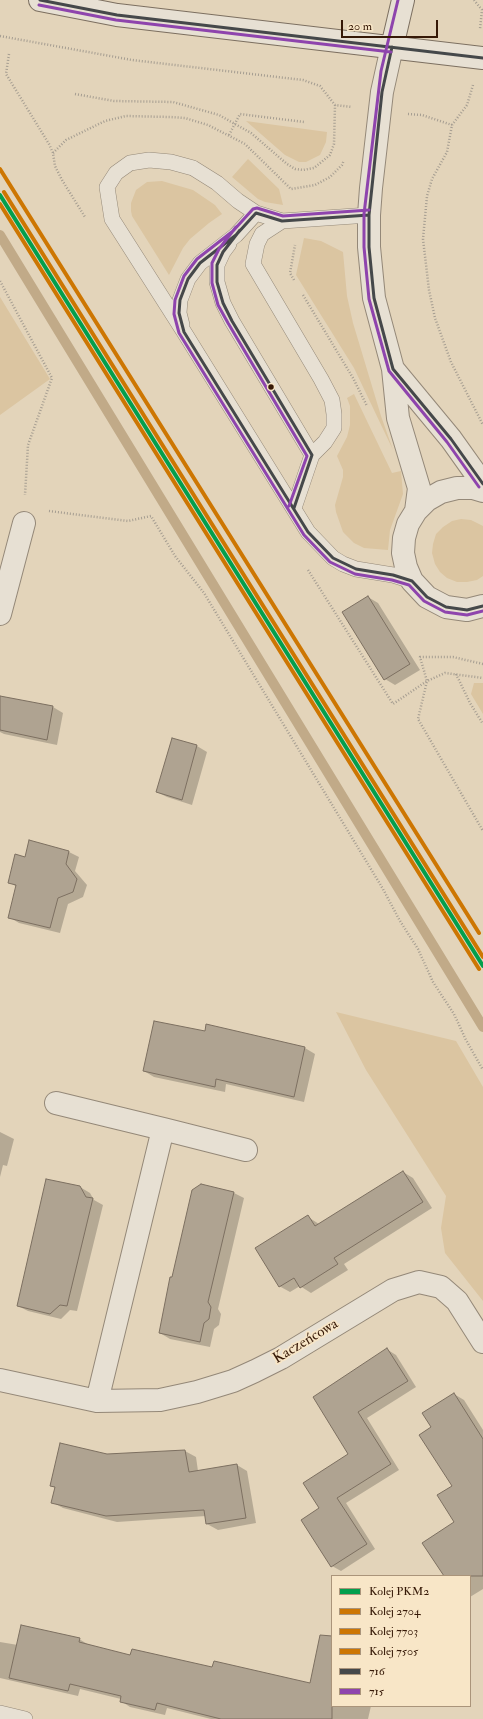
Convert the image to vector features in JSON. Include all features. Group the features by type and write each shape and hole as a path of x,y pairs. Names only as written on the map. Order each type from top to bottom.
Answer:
{"street":[{"path":"40,0 117,15 483,58"},
{"path":"403,0 382,92 369,215 370,254 374,298 393,369 398,418 419,488 416,511"},
{"path":"393,369 436,420 483,484"},
{"path":"483,491 473,488 457,488 441,492 427,500 416,511 408,524 404,538 403,552 406,567 412,581 427,597 446,607 467,610 483,606"},
{"path":"0,614 24,515"},
{"path":"56,1103 246,1150"},
{"path":"98,1402 163,1129"},
{"name":"Kaczeńcowa","path":"0,1380 98,1402 160,1400 197,1392 233,1381 281,1358 393,1290 419,1282 441,1287 457,1301 483,1342"}],"lane":[{"path":"369,215 282,221 256,213 238,201 217,183 193,168 171,162 149,160 130,163 116,173 107,187 108,203 112,219 308,532 333,558 356,569 393,575 412,581"},
{"path":"256,213 223,252 217,265 217,282 223,303 312,455"},
{"path":"282,221 262,234 257,244 253,264 332,400 334,414 334,428 312,455 294,508"},
{"path":"184,332 179,314 180,300 188,279 212,252 236,235"},
{"path":"0,1714 25,1719"}],"path":[{"path":"474,0 482,10 480,28"},
{"path":"0,36 132,60 303,80 320,86 335,105 334,144 330,155 314,168 295,169 251,133 219,115 173,102 114,101 75,94"},
{"path":"9,54 6,74 49,144"},
{"path":"474,81 466,105 452,125 447,152 432,179 424,214 423,239 425,264 435,318 443,341 483,424"},
{"path":"335,105 353,107"},
{"path":"229,135 240,114 304,122"},
{"path":"422,115 452,125"},
{"path":"53,153 66,140 105,121 126,116 185,118 229,135 245,144 291,190 315,185 330,177 342,165 345,158"},
{"path":"295,243 290,272 295,282"},
{"path":"0,281 52,378 28,445 24,515 128,521 151,516 175,556 204,593 285,726 418,949 433,982 454,1014 466,1040 483,1070"},
{"path":"299,288 353,378 370,413"},
{"path":"483,664 453,657 420,656 427,681 418,719 483,831"},
{"path":"456,673 470,703 483,724"}],"shaded area":[{"path":"246,121 327,132 326,142 320,155 306,162 299,162 285,155"},
{"path":"248,159 279,189 283,205 265,202 258,199 232,177"},
{"path":"162,181 193,190 215,205 222,214 190,239 183,248 169,275 132,216 131,211 131,203 136,190 147,182"},
{"path":"304,238 321,241 343,252 347,296 353,323 381,416 393,450 354,368 296,275"},
{"path":"0,297 50,379 0,415"},
{"path":"354,394 392,473 401,471 403,494 390,530 388,550 364,548 354,543 343,532 336,512 335,505 343,477 343,470 337,456 347,437 350,425 350,406 347,398"},
{"path":"461,519 471,520 483,526 483,576 477,580 467,582 457,582 447,578 440,572 435,564 432,553 436,534 452,521"},
{"path":"474,683 483,683 483,714 471,694"},
{"path":"336,1012 456,1041 483,1087 483,1301 445,1253 441,1228 446,1196 366,1070"}],"building":[{"path":"368,596 410,664 384,680 342,612"},
{"path":"0,696 53,706 47,740 0,730"},
{"path":"172,738 197,745 182,800 156,792"},
{"path":"29,840 69,851 66,864 77,879 73,892 58,898 50,928 8,918 16,885 8,883 15,854 25,857"},
{"path":"154,1021 205,1031 206,1024 305,1047 294,1097 216,1079 215,1087 143,1071"},
{"path":"403,1171 423,1202 334,1258 338,1264 300,1288 294,1278 279,1287 255,1248 308,1215 315,1226"},
{"path":"46,1179 80,1186 86,1197 93,1198 67,1306 60,1305 50,1314 17,1306"},
{"path":"201,1184 234,1192 208,1302 211,1307 209,1319 204,1323 200,1342 159,1333 170,1277 172,1277 192,1190"},
{"path":"387,1348 408,1381 358,1412 391,1464 337,1498 367,1544 331,1567 301,1520 319,1508 303,1483 348,1454 313,1397"},
{"path":"454,1393 483,1439 483,1576 443,1575 422,1543 454,1522 437,1495 452,1486 419,1435 431,1427 422,1413"},
{"path":"60,1443 107,1454 185,1450 189,1472 237,1464 246,1518 206,1524 204,1510 106,1516 51,1503 55,1487 50,1486"},
{"path":"21,1625 80,1638 79,1642 130,1655 132,1649 212,1667 214,1661 310,1683 320,1635 331,1636 332,1719 221,1719 157,1703 155,1710 120,1702 121,1696 70,1684 68,1691 9,1678"}],"waterway":[{"path":"0,235 483,1027"}],"rail line":[{"name":"7505","path":"0,169 479,933"},
{"name":"7703","path":"4,192 483,957"},
{"name":"PKM2","path":"0,195 483,966"},
{"name":"2704","path":"0,204 479,969"}],"transit line":[{"name":"716","path":"40,0 117,15 483,58"},
{"name":"715","path":"398,0 381,71 364,214 364,247 369,299 389,371 447,442 479,487"},
{"name":"715","path":"39,5 116,20 391,52"},
{"name":"716","path":"392,47 382,92 369,215 369,247 374,298 393,369 451,439 483,484"},
{"name":"715","path":"369,210 283,216 257,208 253,209 233,231 197,259 184,276 175,300 174,314 179,333 304,535 330,562 355,574 392,580 409,585 424,601 445,612 467,615 483,611"},
{"name":"716","path":"369,215 282,221 256,213 236,235 200,263 188,279 180,300 179,313 184,332 308,532 333,558 356,569 393,575 412,581 427,597 446,607 467,610 483,606"},
{"name":"715","path":"236,227 219,249 212,263 212,283 218,305 307,456 289,506"},
{"name":"716","path":"240,230 223,252 217,265 217,282 223,303 232,321 312,455 294,508"}]}
